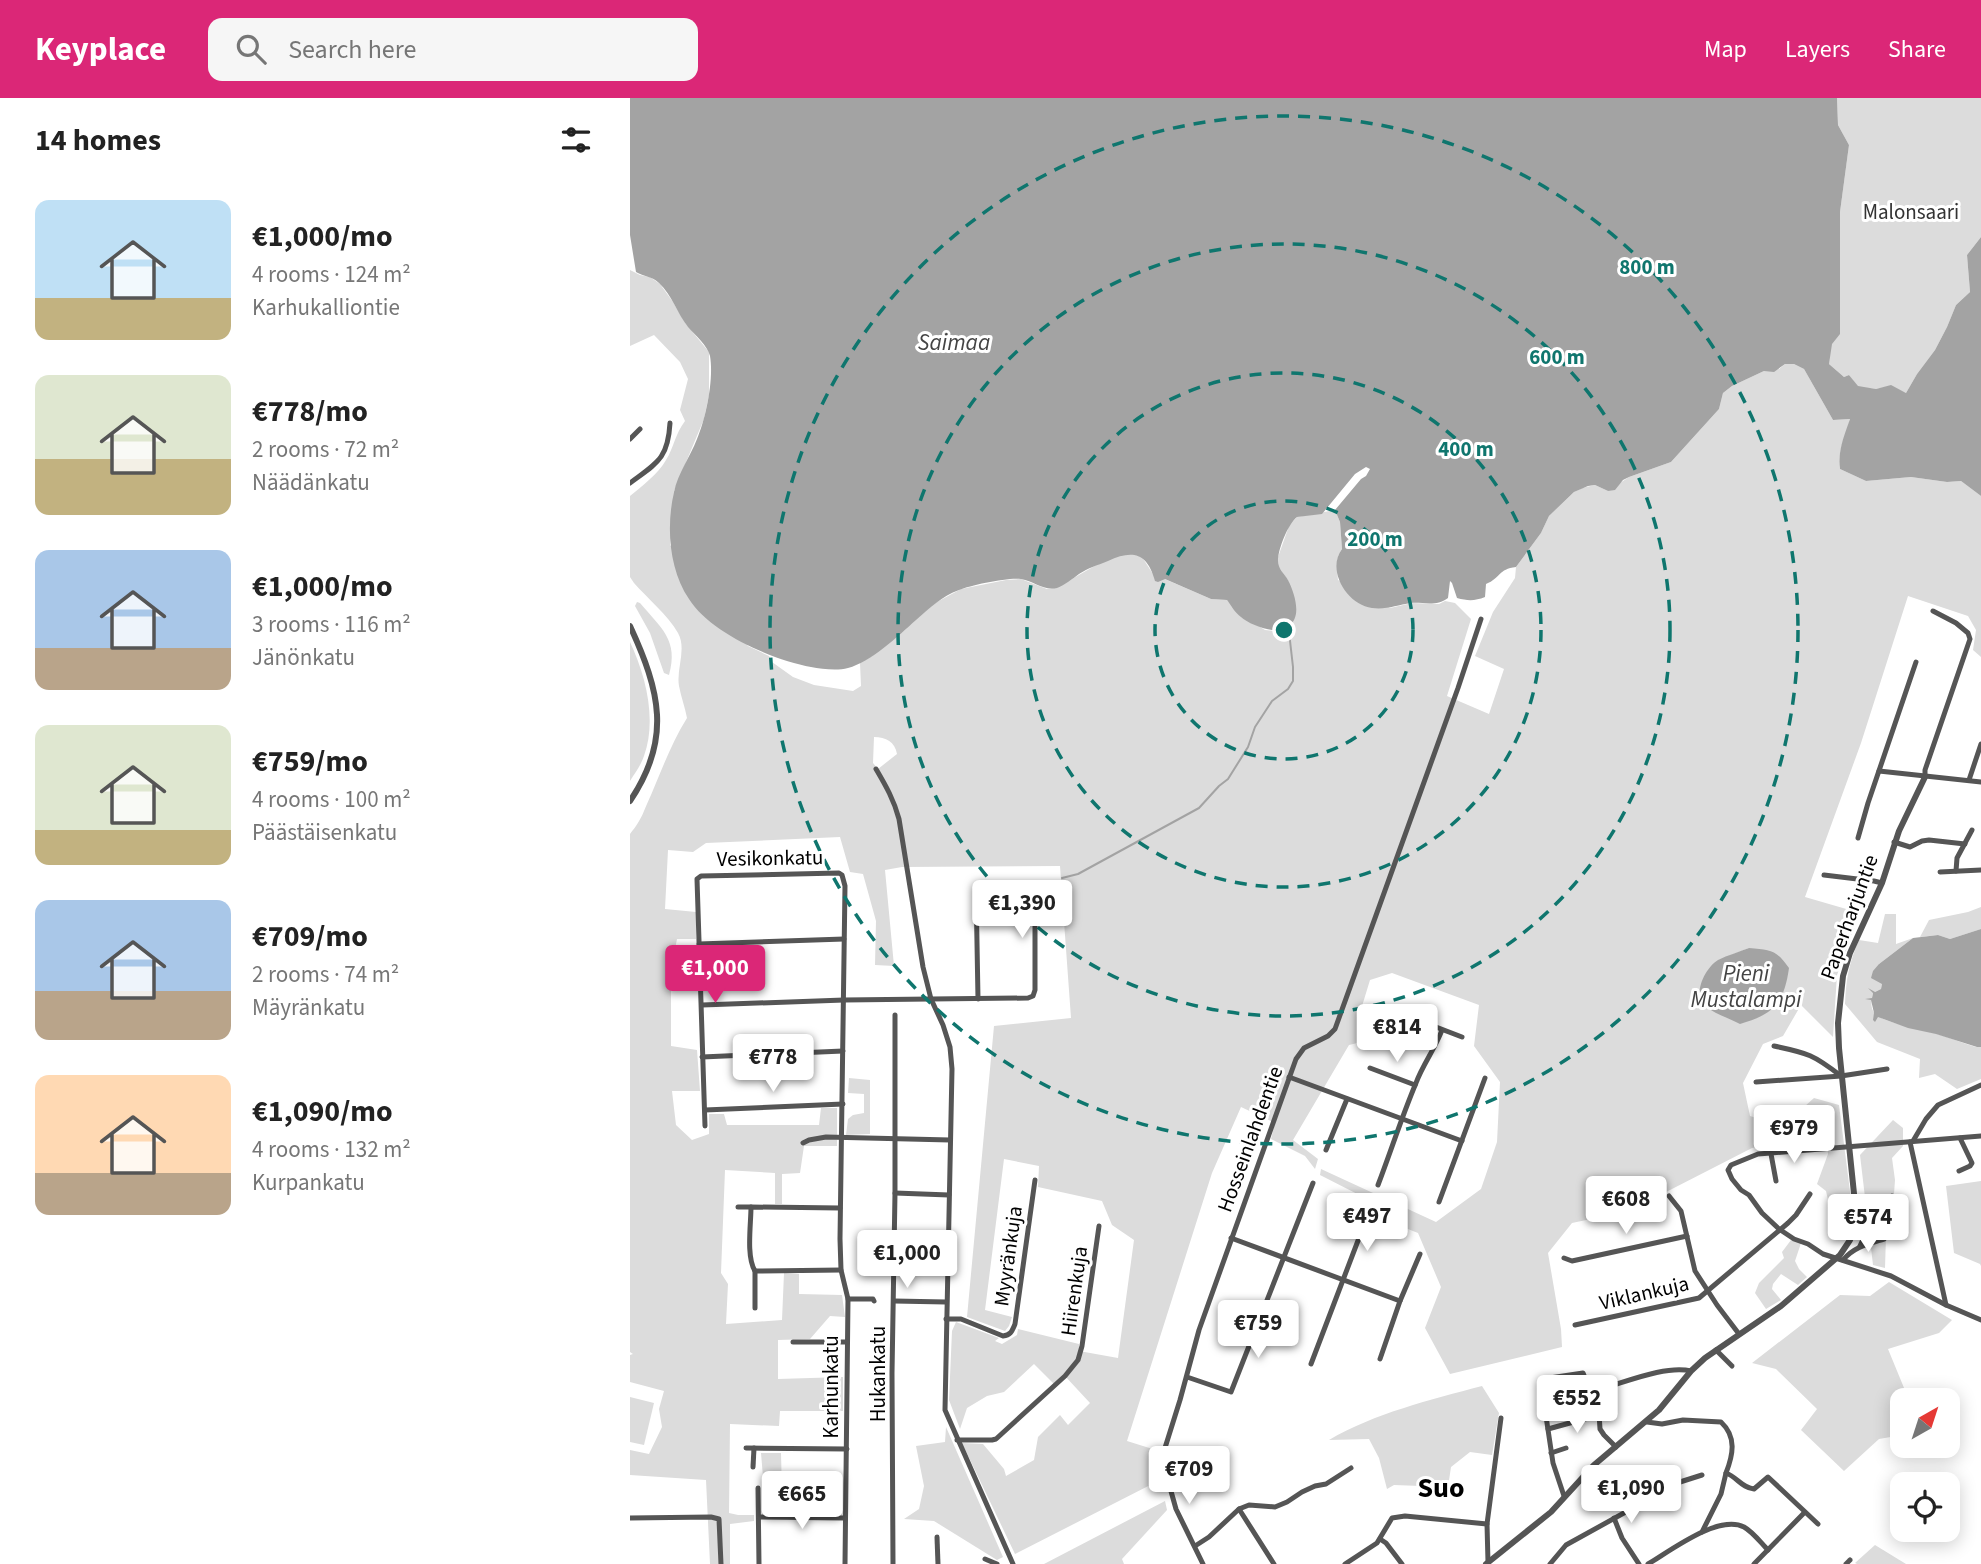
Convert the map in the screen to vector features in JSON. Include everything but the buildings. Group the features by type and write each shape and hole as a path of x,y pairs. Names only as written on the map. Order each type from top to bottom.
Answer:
{"street":[{"path":"630,483 665,453 670,423"},
{"path":"630,439 640,429"},
{"name":"Paperharjuntie","path":"1487,1563 1538,1524 1594,1465 1647,1422 1691,1371 1716,1350 1781,1306 1840,1259 1847,1247 1855,1225 1855,1201 1838,1023 1843,976 1850,953 1882,883 1894,842 1925,777 1925,770 1970,639 1968,633 1956,623 1933,611"},
{"name":"Hosseinlahdentie","path":"1195,1546 1176,1509 1167,1478 1164,1451 1191,1356 1296,1059 1304,1048 1328,1036 1335,1029 1481,619"},
{"path":"630,626 652,684 658,724 651,762 630,802"},
{"path":"1858,838 1916,662"},
{"path":"1969,780 1981,744"},
{"path":"876,769 888,789 899,819 923,967 931,999 950,1047 952,1069 945,1410 1013,1564"},
{"path":"1879,771 1981,782"},
{"path":"1956,871 1955,862 1972,830"},
{"path":"1894,842 1910,847 1929,840 1965,844"},
{"path":"1940,872 1981,870"},
{"name":"Vesikonkatu","path":"699,944 696,883 701,876 831,872 842,875"},
{"name":"Karhunkatu","path":"842,875 845,886 840,1208 841,1270 848,1299 845,1564"},
{"path":"1824,875 1882,883"},
{"path":"976,887 978,999"},
{"path":"702,1005 1028,998 1033,996 1035,990 1034,888"},
{"path":"705,1126 699,944 844,939"},
{"path":"1389,1009 1462,1037"},
{"name":"Hukankatu","path":"893,1564 895,1015"},
{"path":"1378,1185 1415,1085 1423,1066 1437,1046 1442,1030"},
{"path":"1774,1046 1810,1054 1841,1076"},
{"path":"702,1057 843,1051"},
{"path":"1370,1068 1415,1085"},
{"path":"1756,1082 1841,1076 1887,1069"},
{"path":"1289,1077 1462,1141"},
{"path":"1439,1202 1485,1078"},
{"path":"1946,1305 1911,1142 1938,1105 1981,1085"},
{"path":"1326,1150 1347,1099"},
{"path":"705,1110 843,1104"},
{"path":"1981,1136 1758,1154 1731,1165 1728,1170 1732,1179 1749,1195 1762,1213 1794,1239 1823,1254 1891,1276 1981,1320"},
{"path":"803,1143 817,1138 950,1140"},
{"path":"1959,1171 1972,1163 1960,1138"},
{"path":"1771,1154 1776,1181"},
{"name":"Myyränkuja","path":"946,1319 961,1320 1003,1336 1009,1335 1015,1324 1035,1180"},
{"path":"1187,1377 1231,1392 1313,1183"},
{"path":"895,1193 949,1195"},
{"name":"Viklankuja","path":"1575,1325 1699,1298 1796,1215 1810,1195"},
{"path":"1669,1196 1681,1211 1695,1271 1739,1334"},
{"path":"1860,1246 1866,1233 1885,1211 1892,1196"},
{"path":"738,1207 840,1208"},
{"path":"751,1207 750,1256 755,1271 755,1308"},
{"path":"1311,1364 1367,1217"},
{"name":"Hiirenkuja","path":"957,1440 996,1438 1065,1376 1078,1360 1100,1226"},
{"path":"1564,1258 1572,1261 1686,1236"},
{"path":"1231,1238 1400,1301"},
{"path":"1840,1259 1860,1246 1884,1239"},
{"path":"1380,1359 1420,1254"},
{"path":"755,1271 841,1270"},
{"path":"1699,1298 1717,1305"},
{"path":"848,1299 874,1301"},
{"path":"894,1301 946,1302"},
{"path":"793,1342 847,1342"},
{"path":"1716,1350 1732,1366"},
{"path":"1604,1388 1661,1372 1691,1371"},
{"path":"1564,1496 1551,1453 1541,1383 1544,1378 1581,1373 1599,1415 1600,1429 1616,1447"},
{"path":"1548,1429 1599,1415"},
{"path":"1487,1563 1487,1524 1501,1418"},
{"path":"1647,1422 1721,1422 1731,1435 1732,1459 1721,1494 1702,1532"},
{"path":"746,1448 846,1448"},
{"path":"753,1466 754,1448"},
{"path":"1551,1453 1566,1448"},
{"path":"1203,1564 1195,1546 1209,1537 1239,1509 1249,1505 1275,1507 1301,1492 1326,1484 1351,1468"},
{"path":"1726,1473 1734,1476 1747,1488 1754,1489 1768,1477 1818,1524"},
{"path":"1550,1564 1566,1545 1680,1482 1702,1475"},
{"path":"758,1488 759,1564"},
{"path":"1239,1509 1274,1564"},
{"path":"1754,1564 1804,1513"},
{"path":"1345,1564 1380,1539 1392,1518 1405,1516 1487,1524"},
{"path":"630,1517 719,1519 722,1564"},
{"path":"759,1517 845,1518"},
{"path":"1614,1518 1622,1538 1639,1564"},
{"path":"1648,1564 1714,1527 1738,1525 1750,1532 1768,1550"},
{"path":"937,1537 938,1564"},
{"path":"1380,1539 1402,1564"},
{"path":"985,1559 997,1564"}],"green space":[{"name":"Malonsaari","path":"1837,98 1981,98 1981,237 1967,255 1970,292 1956,305 1935,350 1906,393 1891,386 1876,389 1858,387 1849,375 1844,377 1829,364 1840,212 1849,145 1838,125"},
{"path":"630,270 650,277 660,284 686,324 709,352 709,395 704,419 674,491 670,545 748,646 769,656 772,662 793,677 814,685 853,691 861,686 860,663 935,603 961,589 1021,579 1047,589 1058,587 1098,564 1130,553 1142,557 1153,574 1211,599 1227,600 1265,630 1286,628 1290,589 1288,580 1278,566 1278,557 1289,526 1297,517 1335,510 1340,522 1342,549 1337,560 1338,580 1390,608 1412,603 1439,604 1445,601 1455,603 1471,619 1447,696 1489,714 1504,669 1475,656 1493,612 1515,578 1516,567 1541,533 1549,516 1574,492 1582,488 1595,485 1608,491 1629,477 1671,462 1719,409 1723,393 1732,386 1764,371 1779,369 1785,364 1794,364 1804,369 1833,420 1850,419 1841,450 1840,469 1866,481 1911,477 1947,482 1961,481 1981,496 1981,657 1973,650 1976,630 1968,616 1908,596 1861,743 1805,897 1860,913 1837,975 1833,1037 1801,1005 1783,1036 1763,1044 1743,1083 1750,1116 1773,1123 1777,1143 1752,1148 1629,1211 1572,1223 1548,1253 1562,1347 1450,1374 1425,1328 1441,1287 1418,1233 1370,1214 1373,1202 1320,1175 1321,1169 1436,1222 1481,1189 1497,1142 1500,1082 1474,1046 1479,1005 1392,973 1370,980 1359,1016 1370,1040 1349,1045 1293,1140 1318,1159 1315,1169 1305,1156 1271,1139 1275,1123 1241,1107 1212,1173 1127,1441 1159,1451 1162,1479 1015,1554 962,1443 983,1444 1004,1469 1006,1476 1034,1460 1038,1437 1060,1415 1068,1425 1090,1403 1064,1375 1054,1384 1034,1364 1004,1392 987,1396 967,1408 960,1429 949,1400 952,1331 956,1322 999,1338 995,1341 1002,1344 1017,1335 1018,1329 1079,1344 1079,1351 1118,1358 1134,1240 1112,1225 1102,1201 1038,1187 1039,1166 1004,1159 985,1310 1012,1317 1005,1331 967,1317 994,1026 1071,1018 1060,866 902,867 885,870 894,966 875,965 876,921 863,874 850,872 840,837 706,843 693,852 668,850 665,909 696,912 696,939 677,939 671,969 671,1046 697,1050 700,1091 672,1091 676,1125 692,1140 709,1134 709,1114 724,1114 727,1125 819,1125 821,1108 837,1108 837,1146 804,1146 800,1173 782,1174 782,1204 775,1204 775,1173 725,1170 721,1273 728,1284 726,1324 782,1320 784,1273 799,1274 799,1294 842,1295 845,1317 830,1316 810,1339 778,1340 778,1379 843,1377 843,1411 780,1411 779,1426 730,1424 729,1513 754,1515 754,1521 730,1524 730,1564 710,1564 706,1480 630,1475 630,1450 649,1454 662,1427 659,1409 664,1391 630,1382 630,1355 633,1354 630,1352 630,834 638,824 687,718 679,686 681,639 669,620 630,577 630,496 654,475 669,455 685,421 680,410 688,379 680,362 654,335 630,346","holes":["874,737 889,741 897,754 878,769 873,763","1749,948 1783,994 1719,960"]},
{"path":"637,602 661,628 670,643 672,652 669,675 664,673 650,633 635,606"},
{"path":"630,642 645,684 650,728 644,756 630,781"},
{"path":"1981,907 1981,929 1950,939 1938,935 1920,937 1929,920"},
{"path":"1885,914 1896,914 1896,944 1913,938 1879,964 1882,984 1881,989 1873,993 1873,1012 1894,1023 1981,1047 1981,1079 1957,1089 1935,1074 1919,1078 1920,1059 1877,1042 1845,1004 1849,971 1859,940 1878,943"},
{"path":"849,1078 870,1080 870,1134 846,1135 848,1119 864,1113 864,1094 848,1093"},
{"path":"1814,1098 1839,1105 1852,1207 1849,1229 1831,1213 1826,1191 1817,1184 1828,1154 1824,1122 1804,1107"},
{"path":"1893,1120 1903,1128 1903,1146 1892,1158 1895,1180 1893,1208 1886,1236 1885,1268 1873,1265 1860,1155"},
{"path":"1981,1181 1981,1266 1954,1253 1946,1186"},
{"path":"1791,1240 1801,1243 1795,1261 1807,1277 1798,1285 1781,1274 1772,1289 1781,1300 1766,1309 1755,1293 1759,1283 1784,1258 1782,1252"},
{"path":"1889,1282 1952,1320 1939,1333 1888,1349 1904,1388 1890,1388 1890,1437 1879,1439 1844,1471 1801,1430 1817,1409 1776,1369 1752,1363 1840,1295 1870,1296"},
{"path":"1482,1386 1499,1413 1492,1455 1470,1452 1451,1467 1448,1487 1394,1485 1387,1489 1379,1458 1369,1439 1329,1440 1384,1415"},
{"path":"630,1397 654,1403 644,1445 630,1442"},
{"path":"946,1427 1003,1557 997,1560 934,1521 904,1519 919,1509 924,1486 916,1446 945,1442"},
{"path":"761,1453 781,1453 782,1492 764,1489"},
{"path":"1165,1501 1167,1510 1122,1559 1124,1564 1044,1564"},
{"path":"1875,1545 1906,1564 1855,1563"}],"water":[{"name":"Saimaa","path":"630,98 1837,98 1838,125 1849,145 1840,212 1840,334 1832,344 1829,364 1844,377 1849,375 1858,386 1876,389 1891,385 1906,393 1935,350 1956,305 1970,292 1967,255 1981,237 1981,496 1961,481 1947,482 1911,477 1866,481 1840,469 1841,450 1850,419 1833,420 1804,369 1794,364 1785,364 1774,372 1764,371 1723,393 1719,409 1671,462 1623,480 1615,490 1608,491 1595,485 1574,492 1549,516 1541,533 1516,567 1506,570 1486,584 1485,597 1471,600 1457,598 1450,581 1448,598 1434,603 1372,608 1347,594 1336,567 1342,549 1340,522 1335,510 1366,476 1370,469 1366,467 1355,474 1322,514 1297,517 1287,531 1278,556 1278,564 1291,587 1296,611 1295,618 1285,628 1272,630 1257,626 1239,615 1227,600 1211,599 1165,579 1155,581 1152,571 1143,559 1124,555 1089,568 1057,588 1015,579 959,590 936,603 875,654 848,668 811,667 779,658 744,643 712,623 689,599 673,561 670,519 674,492 703,420 710,387 711,365 707,348 684,322 664,288 654,279 636,272 630,235"},
{"path":"1981,929 1981,1047 1908,1028 1878,1017 1875,1022 1873,1020 1871,1000 1865,999 1872,998 1873,993 1868,988 1875,992 1881,989 1882,984 1871,978 1879,964 1913,938 1938,935 1950,939"},
{"name":"Pieni Mustalampi","path":"1749,948 1772,952 1789,968 1784,990 1775,1005 1761,1016 1740,1024 1705,1006 1701,1001 1700,989 1713,964"}],"waterway":[{"path":"1062,878 1078,874 1199,808 1228,779 1272,701 1288,689 1293,681 1289,632 1280,630"}],"district":[{"name":"Suo","path":"1441,1487"}]}
